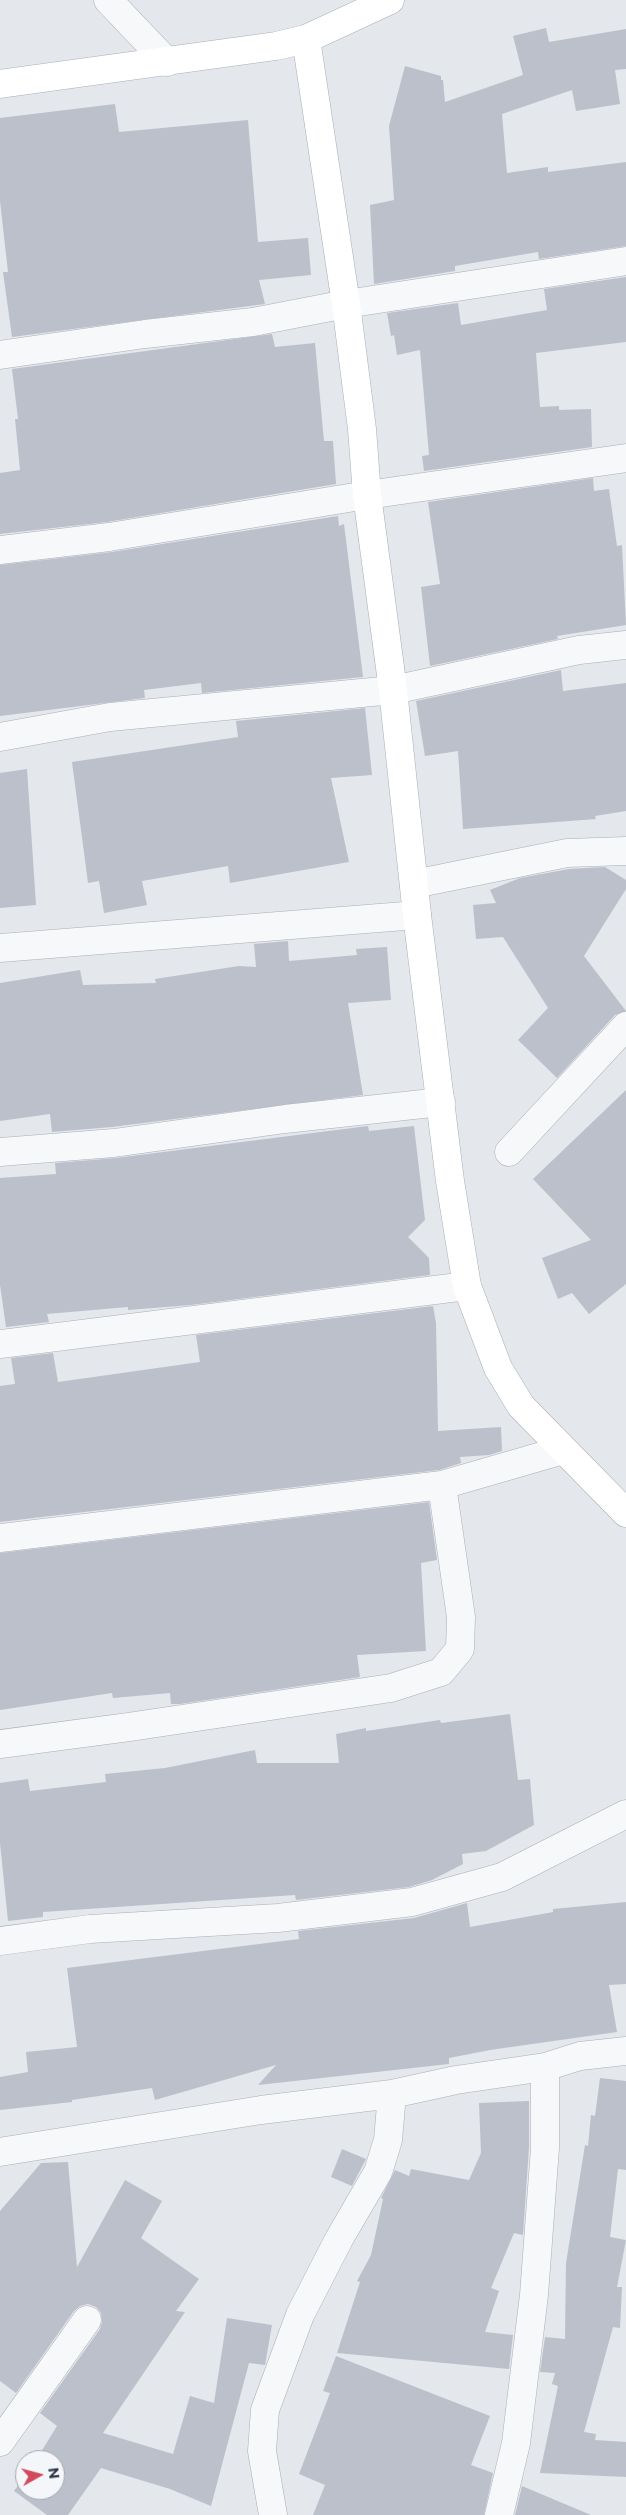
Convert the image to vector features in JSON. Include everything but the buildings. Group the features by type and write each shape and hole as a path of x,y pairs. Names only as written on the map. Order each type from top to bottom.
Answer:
{"street":[{"path":"108,0 168,62"},
{"path":"0,84 276,46 306,38 390,0"},
{"path":"306,38 346,304 362,429 367,495 393,690 417,914 450,1181 467,1286 498,1368 521,1406 626,1513"},
{"path":"0,355 145,334 253,322 346,304 626,261"},
{"path":"0,550 109,536 367,495 626,458"},
{"path":"0,737 110,717 393,690 579,650 626,645"},
{"path":"414,884 568,853 626,852"},
{"path":"0,948 417,914"},
{"path":"508,1152 626,1026"},
{"path":"0,1152 114,1143 285,1119 441,1102"},
{"path":"0,1344 467,1286"},
{"path":"0,1538 442,1485 563,1450"},
{"path":"0,1744 391,1688 441,1672 460,1649 461,1617 442,1485"},
{"path":"0,1941 90,1929 278,1918 412,1902 502,1878 626,1814"},
{"path":"0,2152 261,2110 392,2094 456,2080 545,2067 580,2056 626,2051"},
{"path":"499,2515 516,2444 534,2296 545,2148 545,2067"},
{"path":"273,2515 262,2450 265,2410 300,2315 339,2239 378,2172 388,2140 392,2094"},
{"path":"0,2442 87,2320"}]}
